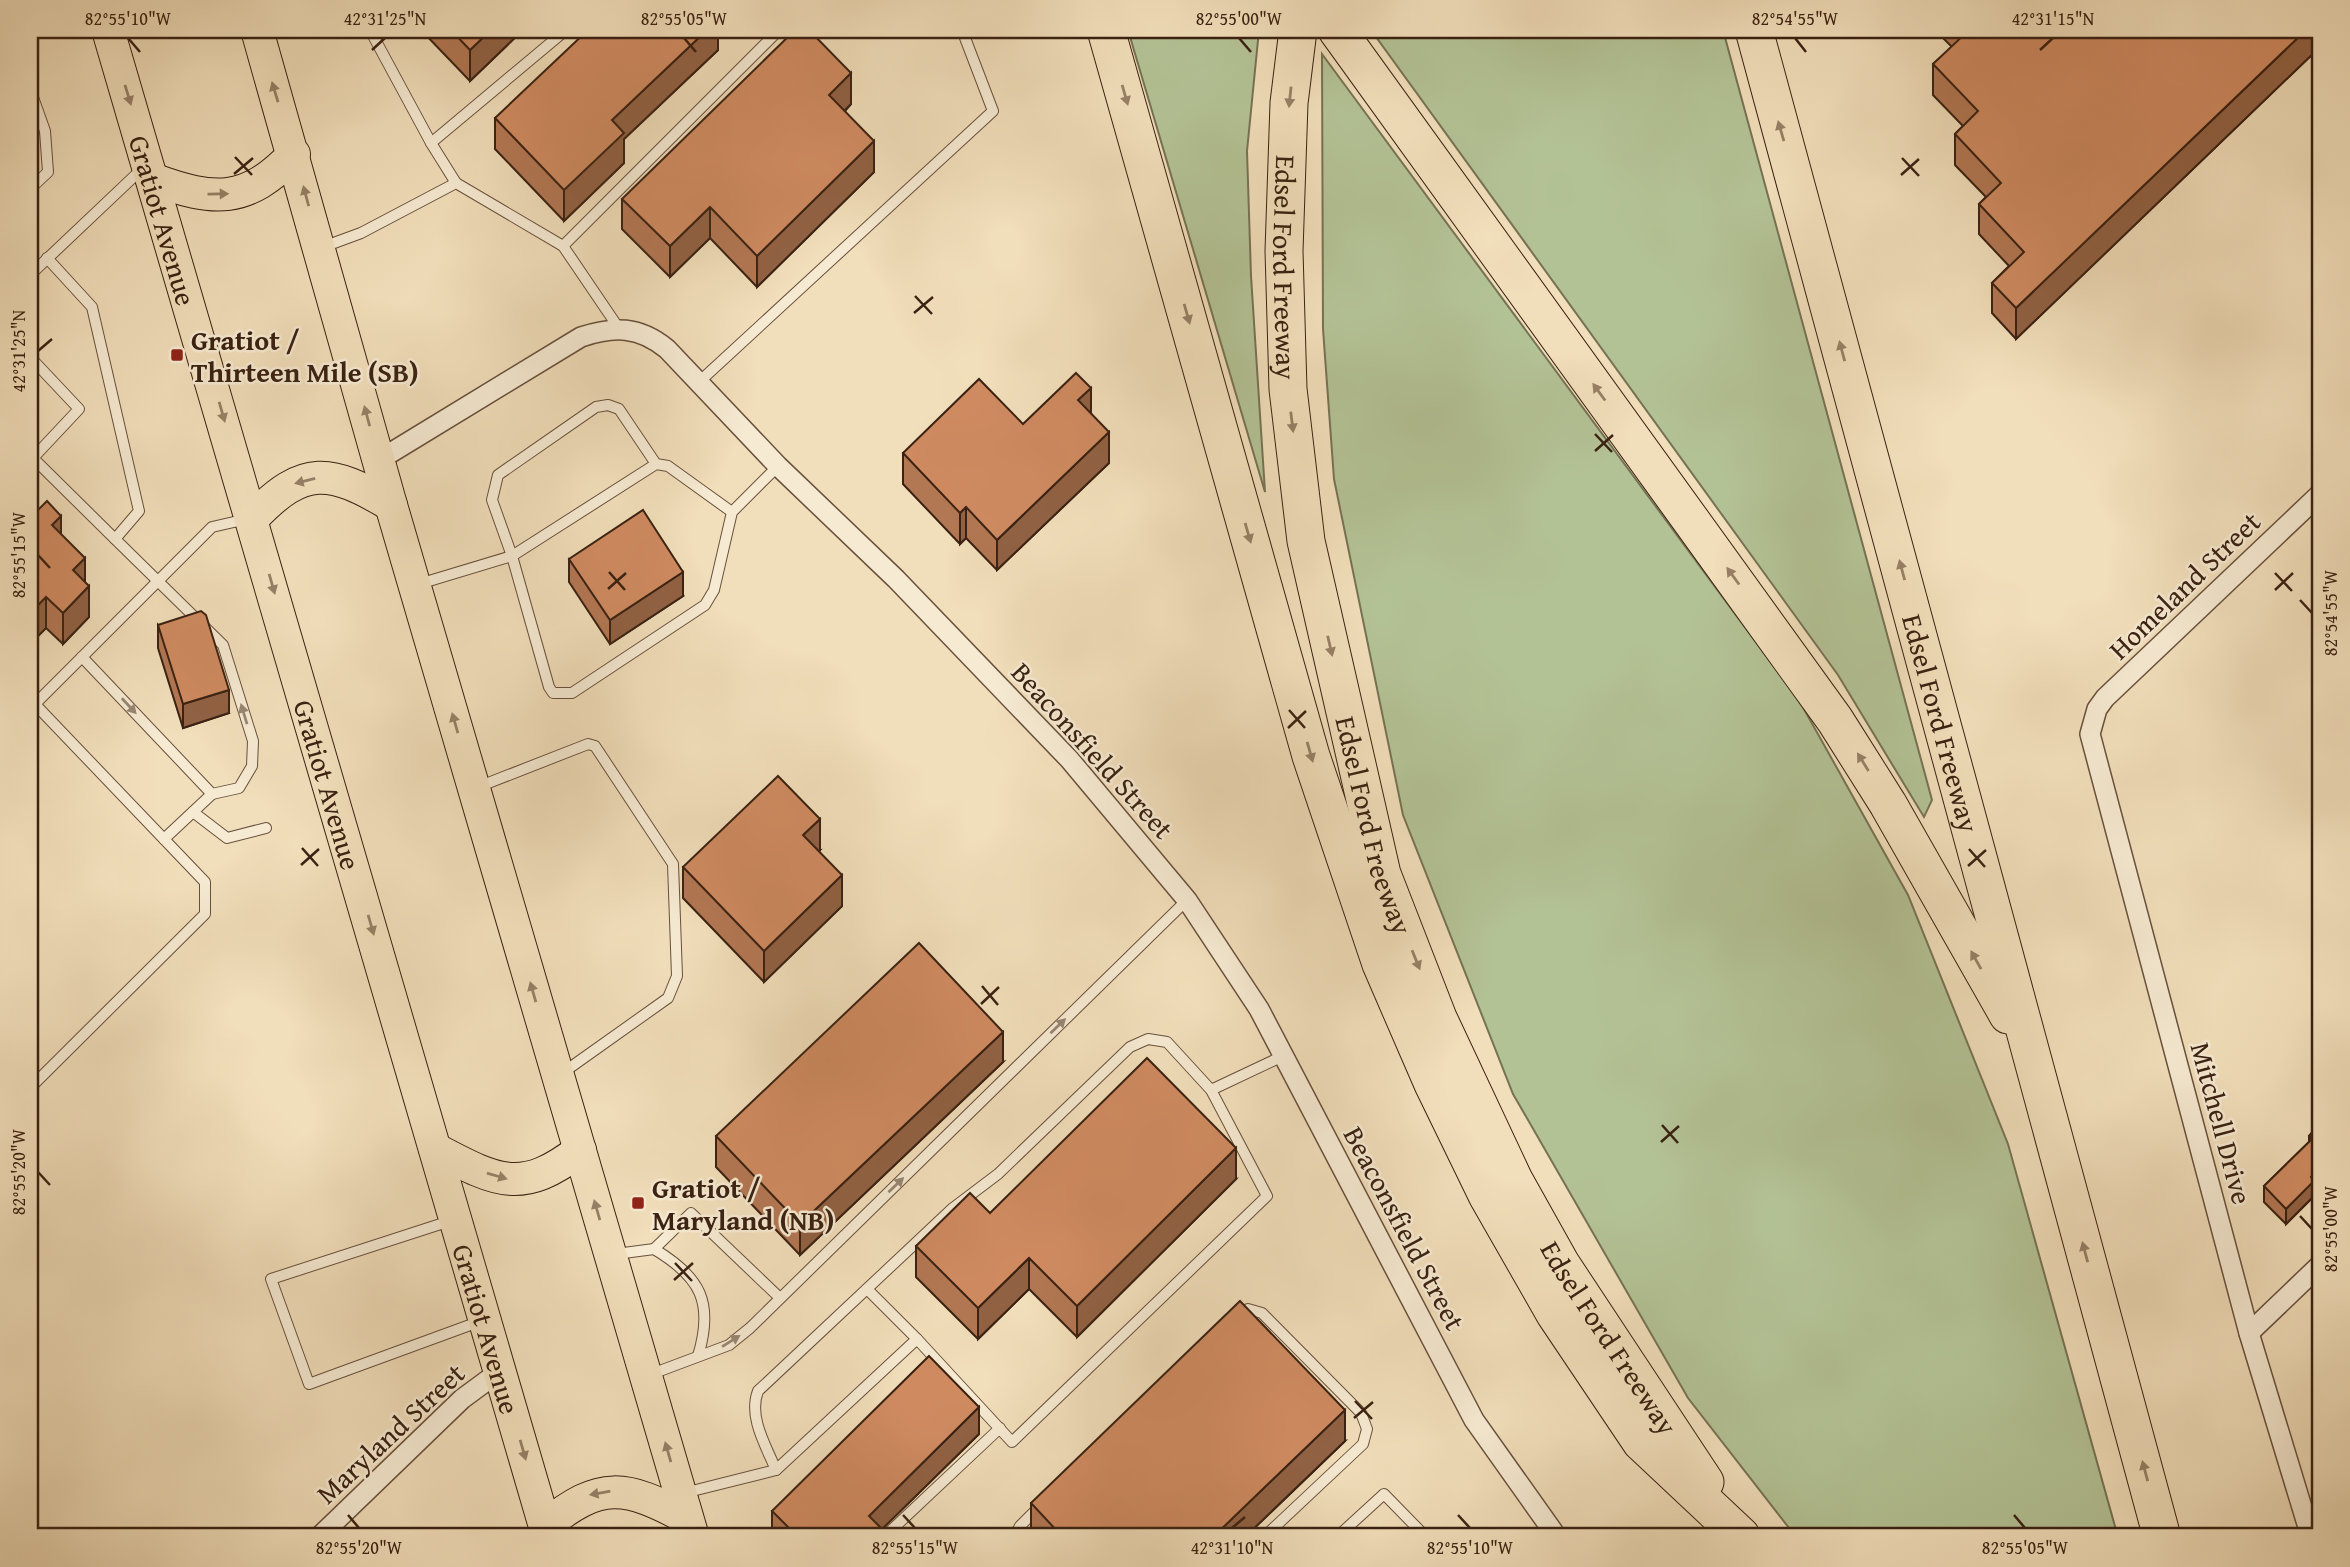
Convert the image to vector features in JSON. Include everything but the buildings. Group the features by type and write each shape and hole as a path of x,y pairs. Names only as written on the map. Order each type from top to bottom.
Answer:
{"highway":[{"path":"1106,30 1311,756 1381,964 1433,1084 1486,1195 1555,1314 1641,1441 1742,1537"},
{"name":"Edsel Ford Freeway","path":"1298,30 1289,103 1284,251 1288,389 1307,541 1382,874 1438,1017 1514,1181 1561,1264 1742,1537"},
{"path":"1337,30 1835,720 1888,804 2034,1062"},
{"name":"Edsel Ford Freeway","path":"1754,30 2162,1537"}],"main road":[{"name":"Gratiot Avenue","path":"108,30 253,518 547,1532"},
{"path":"257,30 391,505 687,1516"},
{"path":"150,171 196,192 236,194 265,181 294,154"},
{"path":"253,518 285,488 303,479 320,477 362,488 391,505"},
{"path":"435,1149 469,1167 512,1180 530,1179 548,1172 580,1150"},
{"path":"547,1532 587,1496 610,1491 658,1502 687,1516"}],"street":[{"name":"Beaconsfield Street","path":"618,327 654,339 699,382 778,466 897,579 1069,759 1187,900 1259,1009 1474,1420 1554,1536"},
{"path":"379,460 560,348 581,337 618,327"},
{"name":"Homeland Street","path":"2092,721 2105,698 2320,494"},
{"name":"Mitchell Drive","path":"2092,721 2092,749 2249,1333 2311,1537"},
{"path":"2249,1333 2320,1265"},
{"name":"Maryland Street","path":"319,1537 462,1399 500,1371"}],"lane":[{"path":"370,30 431,143 456,183 563,246 618,327"},
{"path":"431,143 566,30"},
{"path":"563,246 779,30"},
{"path":"699,382 793,299 993,111 962,30"},
{"path":"30,89 45,131 48,172 30,189"},
{"path":"30,275 150,171"},
{"path":"320,248 361,233 456,183"},
{"path":"47,258 93,307 139,511 115,539"},
{"path":"30,357 79,409 31,460 223,645 253,741 252,766 239,788 212,794 164,839"},
{"path":"656,464 619,409 608,405 596,407 498,475 492,500 512,556 548,687 553,693 566,695 705,605 714,590 732,512 778,466"},
{"path":"415,586 512,556 656,464 668,466 732,512"},
{"path":"30,1088 205,914 205,883 32,701 82,657 212,527 253,518"},
{"path":"82,657 212,794"},
{"path":"475,789 588,744 595,746 673,864 677,976 668,998 558,1076"},
{"path":"193,812 227,838 266,828"},
{"path":"645,1376 729,1345 1187,900"},
{"path":"776,1470 756,1419 753,1404 758,1391 953,1208 998,1174 1130,1047 1148,1039 1167,1042 1211,1090 1267,1196 1013,1442 867,1289"},
{"path":"1211,1090 1283,1056"},
{"path":"654,1249 691,1213 780,1298"},
{"path":"456,1220 271,1279 309,1384 485,1320"},
{"path":"610,1254 654,1249 671,1259 692,1280 706,1306 707,1328 698,1356"},
{"path":"1233,1318 1248,1309 1262,1313 1361,1413 1367,1429 1363,1444 1264,1537"},
{"path":"687,1516 776,1470 917,1339"},
{"path":"884,1537 1000,1428"},
{"path":"1337,1537 1384,1494 1426,1537"},
{"path":"1014,1537 1020,1525 1049,1497"}],"green space":[{"path":"1128,30 1259,30 1247,151 1251,276 1265,492"},
{"path":"1371,30 1723,30 1932,800 1924,817 1838,675"},
{"path":"1322,54 1800,702 1908,895 2008,1144 2118,1537 1796,1537 1688,1398 1513,1094 1403,815 1334,479 1323,329"}],"place":[{"name":"Gratiot / Thirteen Mile (SB)","path":"177,355"},
{"name":"Gratiot / Maryland (NB)","path":"638,1203"}]}
